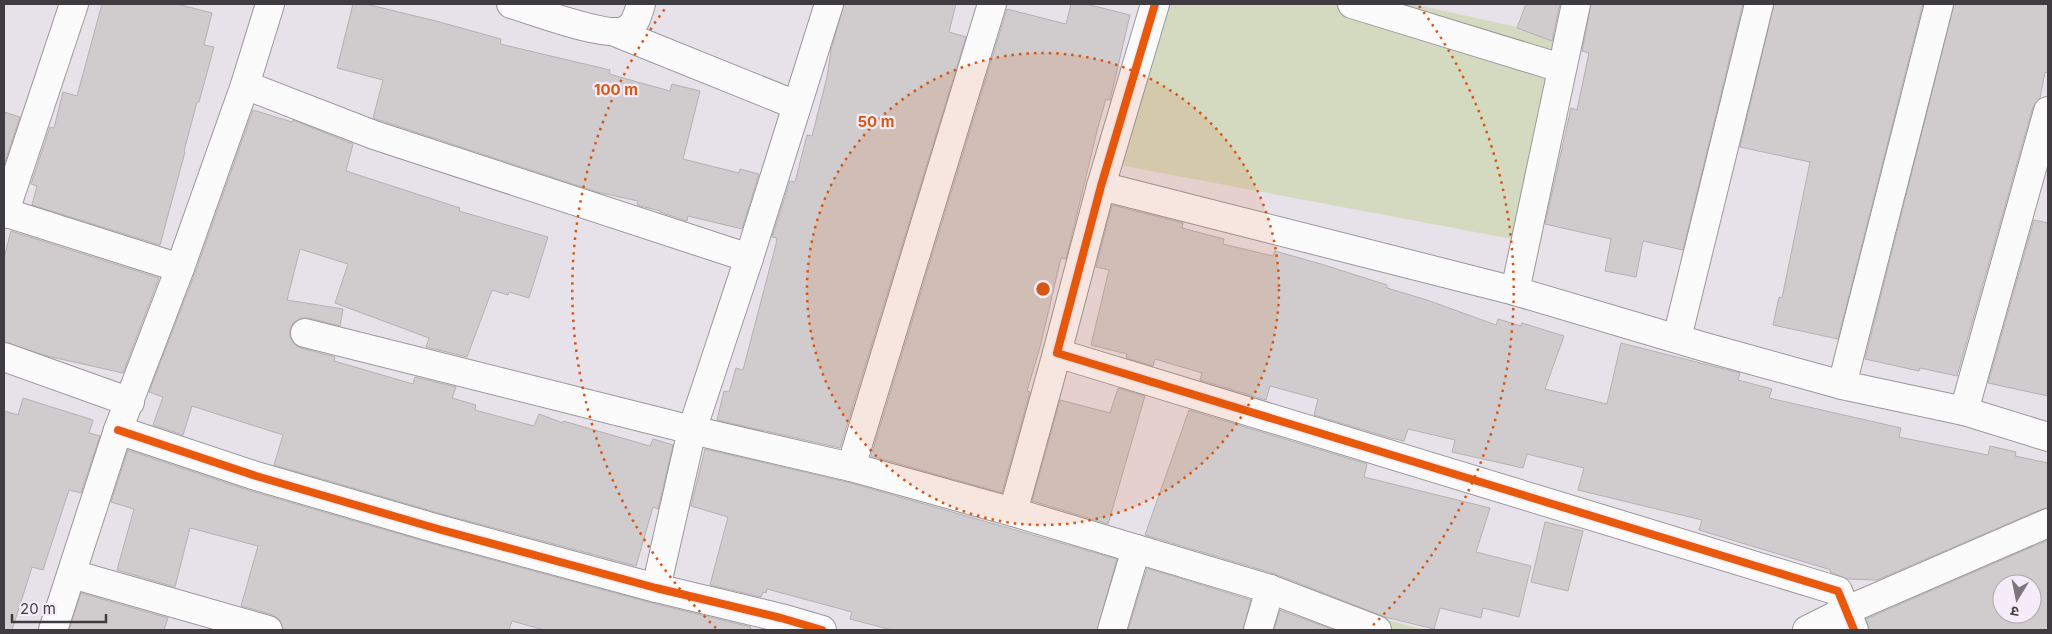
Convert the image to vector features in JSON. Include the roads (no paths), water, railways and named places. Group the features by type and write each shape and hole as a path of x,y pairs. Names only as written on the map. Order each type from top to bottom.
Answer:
{"street":[{"path":"74,4 4,213 180,268"},
{"path":"53,630 118,430 180,268 245,85 270,4"},
{"path":"510,4 596,30 615,32 796,105"},
{"path":"615,32 626,30 635,22 641,4"},
{"path":"656,588 692,430 750,258 796,105 829,4"},
{"path":"851,467 992,4"},
{"path":"1013,512 1101,186 1154,4"},
{"path":"1352,4 1561,68"},
{"path":"1515,291 1576,4"},
{"path":"1677,338 1759,4"},
{"path":"1842,385 1938,4"},
{"path":"245,85 374,135 750,258"},
{"path":"1964,411 2048,111"},
{"path":"1101,186 1515,291 1842,385 1964,411 2048,437"},
{"path":"305,333 692,430 851,467 1013,512 1270,590 1377,630"},
{"path":"1056,353 1838,591 1849,621"},
{"path":"4,357 130,402"},
{"path":"118,430 256,476 438,528 779,624 822,630"},
{"path":"1807,630 1849,621 2048,523"},
{"path":"1112,630 1136,549"},
{"path":"72,574 268,630"},
{"path":"1258,630 1270,590"}]}
